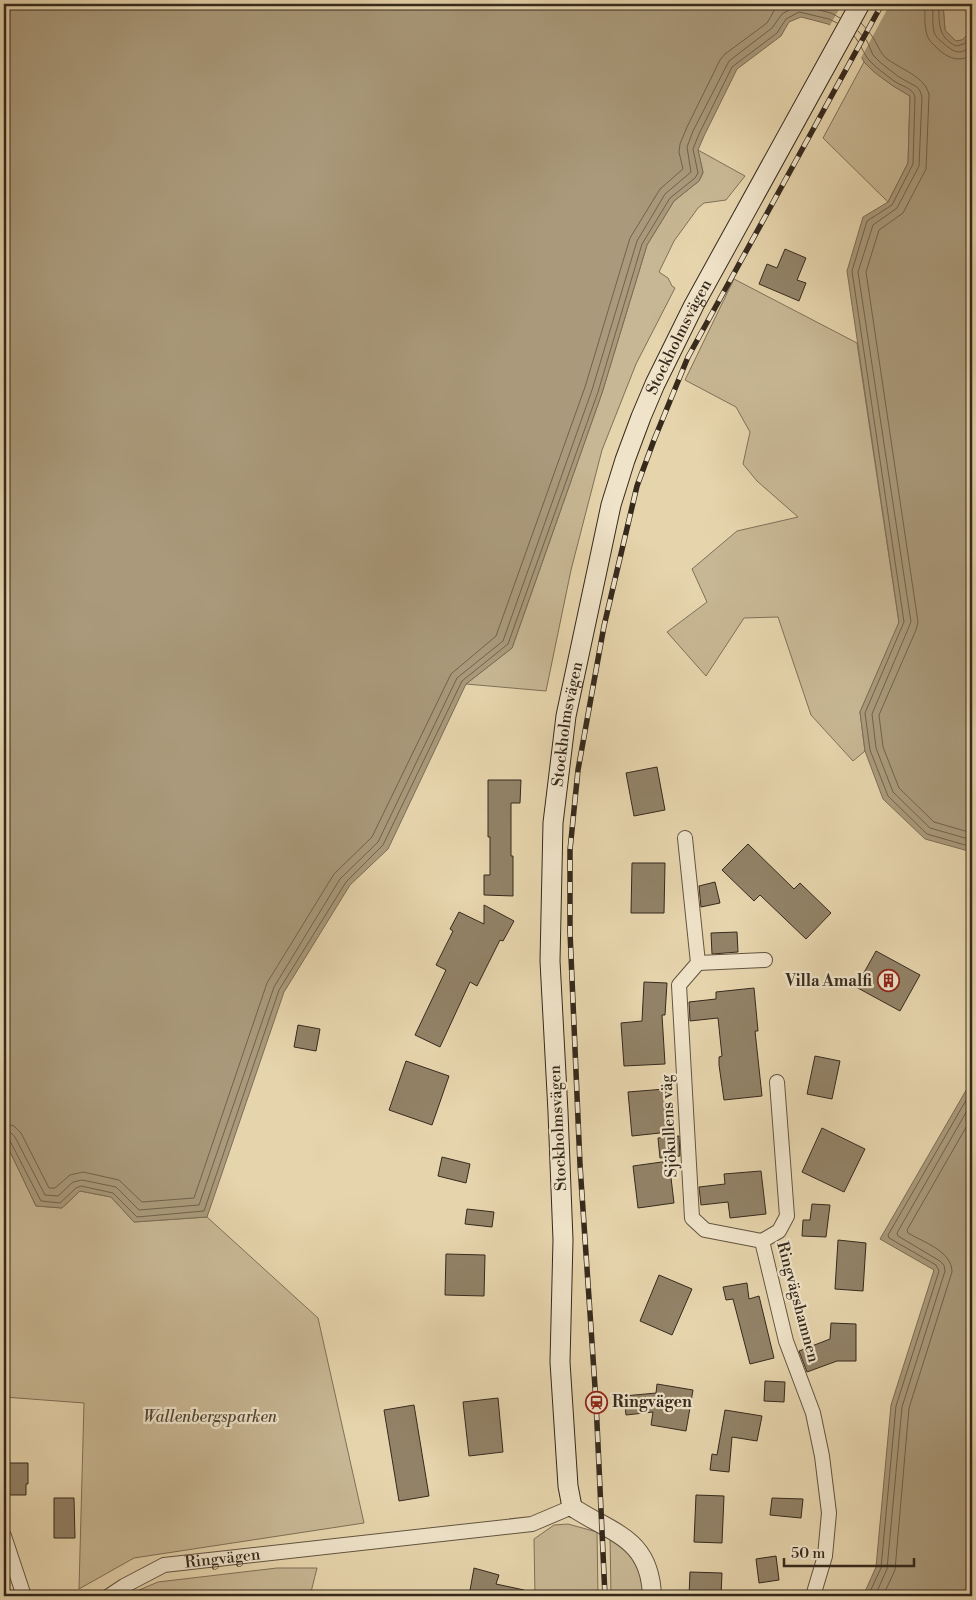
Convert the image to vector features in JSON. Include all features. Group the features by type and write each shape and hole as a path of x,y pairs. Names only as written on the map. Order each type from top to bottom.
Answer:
{"main road":[{"name":"Stockholmsvägen","path":"572,1507 568,1486 560,1362 563,1240 550,962 553,823 566,716 611,505 625,460 655,384 694,305 860,4"}],"street":[{"path":"685,838 698,963 765,960"},
{"name":"Sjökullens väg","path":"698,963 678,984 692,1218 704,1230 762,1241"},
{"name":"Ringvägshamnen","path":"777,1082 787,1216 778,1231 762,1241 786,1341 813,1413 822,1456 829,1513 825,1556 813,1596"},
{"name":"Ringvägen","path":"109,1596 164,1565 532,1524 572,1507"},
{"path":"572,1507 620,1533 638,1548 651,1578 652,1596"},
{"path":"4,1536 24,1596"}],"green space":[{"path":"943,4 972,4 972,30 962,40 956,41 945,30"},
{"path":"864,62 875,72 910,96 908,163 888,202 823,138"},
{"path":"698,150 745,176 726,200 704,203 698,208 674,241 659,272 668,278 675,288 636,364 602,450 571,570 546,691 466,684 512,648 602,393 647,245 674,201 699,181 703,173"},
{"path":"734,279 857,343 899,623 860,712 865,751 853,761 811,715 778,617 744,618 706,676 667,632 707,602 692,569 737,531 798,517 757,481 743,464 750,432 736,407 685,380"},
{"name":"Wallenbergsparken","path":"4,1139 36,1206 62,1208 80,1191 111,1197 134,1222 207,1217 318,1318 364,1523 134,1558 79,1589 84,1403 4,1397"},
{"path":"568,1524 597,1532 598,1596 535,1596 534,1539 554,1525"},
{"path":"610,1536 626,1546 641,1574 645,1596 611,1596"},
{"path":"277,1568 317,1568 310,1596 125,1596 158,1582"}],"water":[{"path":"4,4 943,4 945,30 956,41 962,40 972,30 972,852 925,839 883,799 865,751 860,712 899,622 847,271 863,217 888,202 908,163 910,96 874,72 864,62 857,48 847,35 828,24 801,17 789,22 781,36 737,69 698,150 703,172 699,181 674,201 647,245 602,393 512,648 466,684 388,849 350,885 284,992 207,1217 134,1222 111,1197 80,1191 62,1208 36,1206 4,1139"},
{"path":"972,1080 972,1596 863,1596 876,1567 891,1405 934,1270 880,1239"}],"pier":[{"path":"842,4 890,4 861,58 845,37 829,27"}],"building":[{"path":"785,249 806,258 797,280 806,283 799,301 759,284 767,264 777,268"},
{"path":"657,767 665,810 634,816 626,773"},
{"path":"488,780 521,780 520,803 511,803 513,896 484,895 484,875 490,875"},
{"path":"748,844 794,889 800,883 831,913 806,939 760,895 754,901 722,870"},
{"path":"632,863 665,863 664,913 631,913"},
{"path":"715,882 720,903 701,907 699,886"},
{"path":"484,905 514,921 503,941 500,940 477,986 470,982 440,1047 415,1035 446,970 436,965 453,931 450,929 459,912 484,924"},
{"path":"737,932 738,952 712,954 711,933"},
{"name":"Villa Amalfi","path":"876,951 920,975 900,1011 856,987"},
{"path":"644,982 667,983 665,1015 662,1015 665,1064 624,1066 621,1023 642,1021"},
{"path":"754,988 758,1031 755,1031 762,1096 724,1100 719,1065 719,1057 722,1056 718,1018 690,1021 689,1002 716,999 716,992"},
{"path":"298,1025 320,1029 316,1051 294,1047"},
{"path":"815,1056 840,1061 832,1099 807,1094"},
{"path":"406,1061 449,1076 432,1125 389,1110"},
{"path":"665,1089 669,1132 632,1136 628,1092"},
{"path":"822,1128 865,1149 844,1192 802,1172"},
{"path":"679,1136 680,1156 660,1158 658,1138"},
{"path":"442,1157 470,1164 466,1183 438,1176"},
{"path":"669,1161 674,1203 638,1208 633,1166"},
{"path":"761,1171 766,1214 730,1218 728,1202 701,1205 699,1187 725,1184 724,1174"},
{"path":"812,1204 830,1205 826,1237 802,1236 803,1220 810,1220"},
{"path":"467,1209 494,1212 492,1227 465,1224"},
{"path":"838,1240 866,1243 863,1291 835,1289"},
{"path":"446,1254 485,1255 484,1296 445,1295"},
{"path":"659,1275 692,1289 672,1335 640,1321"},
{"path":"747,1283 749,1299 759,1296 774,1358 750,1364 733,1299 726,1300 723,1287"},
{"path":"831,1323 856,1324 856,1361 837,1361 807,1372 799,1351 830,1339"},
{"path":"765,1381 785,1382 784,1402 764,1401"},
{"path":"657,1384 693,1390 686,1431 651,1425 653,1412 626,1415 624,1396 656,1393"},
{"path":"498,1398 503,1452 469,1456 463,1402"},
{"path":"414,1405 429,1496 399,1501 384,1410"},
{"path":"725,1410 762,1416 757,1441 732,1437 729,1472 710,1470 712,1454 717,1455"},
{"path":"4,1463 28,1463 26,1495 4,1495"},
{"path":"696,1495 724,1496 722,1543 694,1542"},
{"path":"54,1498 74,1498 75,1538 54,1538"},
{"path":"772,1498 803,1499 801,1518 770,1515"},
{"path":"776,1556 779,1580 759,1583 756,1559"},
{"path":"474,1568 499,1575 496,1584 524,1590 523,1596 469,1596"},
{"path":"690,1572 722,1573 721,1596 689,1596"}],"railway":[{"path":"605,1596 596,1402 580,1165 570,932 570,850 578,770 604,626 637,486 654,440 688,357 882,4"}],"place":[{"name":"Villa Amalfi","path":"888,981"},
{"name":"Ringvägen","path":"596,1402"}]}
